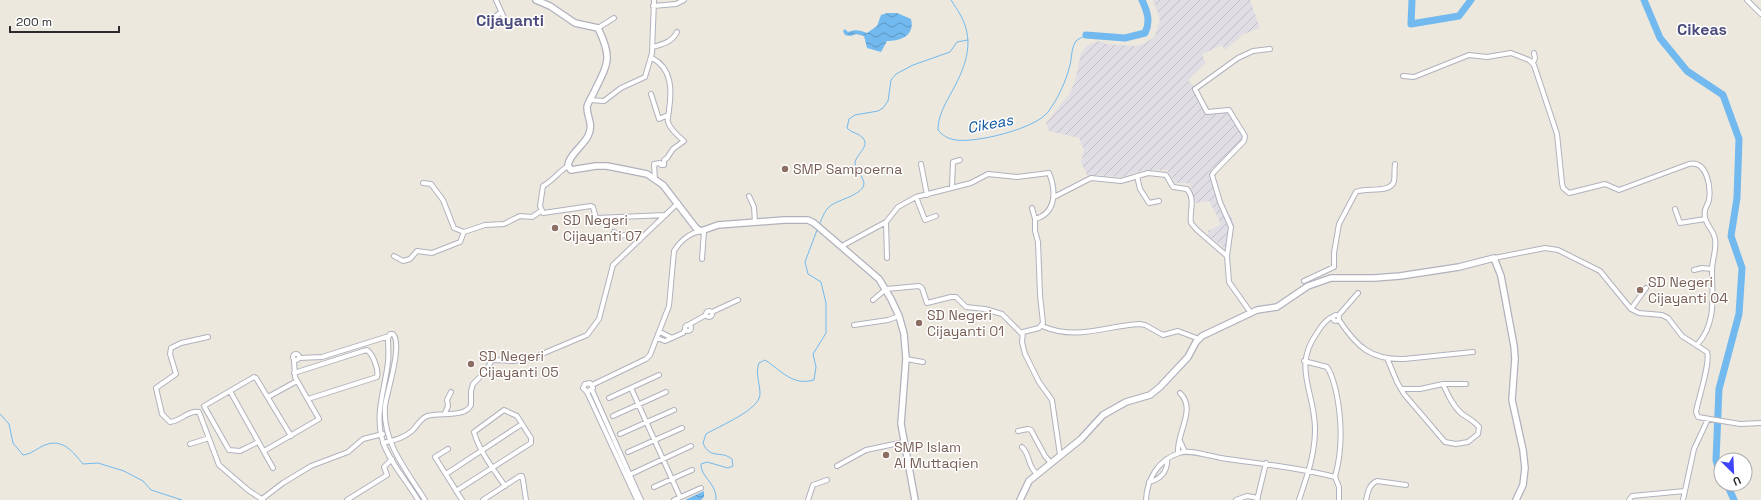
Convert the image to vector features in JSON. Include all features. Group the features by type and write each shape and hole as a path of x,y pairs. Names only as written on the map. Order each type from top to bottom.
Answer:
{"main road":[{"path":"536,0 550,6 575,23 598,28 607,46 609,58 587,106 591,128 587,137 569,161 568,166 571,170 596,166 608,166 647,174 663,185 696,228 703,231 718,225 801,219 814,223 874,274 886,289 904,334 906,359 901,413 904,442 915,500"},
{"path":"1020,500 1027,483 1081,439 1097,421 1110,410 1126,402 1146,397 1157,390 1188,357 1199,339 1251,313 1277,307 1308,286 1331,278 1374,278 1400,276 1459,266 1494,258 1501,276 1514,346 1515,359 1512,400 1523,450 1525,468 1523,485 1516,500"}],"street":[{"path":"496,0 500,13 505,20 500,24"},
{"path":"590,100 604,101 621,88 645,77 652,58 654,0"},
{"path":"654,6 676,4 684,0"},
{"path":"1747,0 1761,14"},
{"path":"492,19 500,13"},
{"path":"598,28 614,18"},
{"path":"652,47 668,42 677,32"},
{"path":"1251,313 1229,282 1227,256 1231,227 1220,202 1212,175 1244,141 1245,136 1229,110 1207,112 1195,89 1213,76 1223,71 1232,62 1250,52 1270,49"},
{"path":"1534,53 1533,63 1557,134 1559,167 1563,188 1567,192 1571,193 1605,184 1619,190 1694,163 1701,166 1707,178 1709,201 1704,208 1705,219 1715,239 1712,269 1712,314 1705,334 1697,345"},
{"path":"1403,76 1414,77 1469,55 1487,57 1511,54 1533,63"},
{"path":"652,58 663,65 668,75 670,92 668,123 684,140 673,149 664,160 664,165 661,165 660,163 654,164 656,180"},
{"path":"651,94 659,119 668,116"},
{"path":"952,187 952,162 960,160"},
{"path":"921,164 927,195"},
{"path":"1304,281 1334,267 1334,253 1339,224 1356,192 1360,190 1387,188 1392,185 1394,180 1395,164"},
{"path":"541,211 540,206 543,186 554,180 558,173 568,166"},
{"path":"842,246 886,222 898,207 916,197 971,183 988,174 1017,177 1049,173 1054,197"},
{"path":"1035,218 1045,215 1054,197 1090,178 1121,181 1151,173 1166,175 1173,187 1187,189 1192,204 1191,223 1227,256"},
{"path":"1137,176 1140,189 1149,203 1159,201"},
{"path":"423,183 431,184 443,200 454,228 464,232 485,225 504,224 520,216 532,217 541,211"},
{"path":"749,196 754,206 755,223"},
{"path":"916,197 925,220 936,216"},
{"path":"383,443 399,440 424,418 445,413 462,413 470,408 473,384 486,371 492,360 513,361 530,359 587,335 599,319 610,269 615,262 678,203"},
{"path":"541,211 546,213 591,206 593,207 596,218 666,215"},
{"path":"1032,208 1035,218 1035,231 1038,242 1042,326"},
{"path":"1675,209 1680,224 1705,219"},
{"path":"886,222 887,258"},
{"path":"640,500 583,386 587,382 592,384 646,359 650,355 669,306 674,251 678,243 694,232 703,231 702,259"},
{"path":"394,256 403,261 410,259 417,251 432,252 460,242 464,232"},
{"path":"614,232 621,236 631,233 640,240"},
{"path":"1494,258 1545,248 1558,250 1600,271 1631,309 1639,313 1662,315 1668,318 1682,336 1707,352 1709,358 1696,415 1701,419 1740,424 1761,423"},
{"path":"1694,270 1702,268 1712,269"},
{"path":"873,300 886,289 921,286 927,303 951,296 956,297 966,307 985,309 1002,314 1022,334 1025,354 1039,382 1052,400 1060,455"},
{"path":"1631,309 1646,288"},
{"path":"1299,500 1314,453 1315,429 1304,361 1316,333 1327,320 1337,317 1358,293"},
{"path":"657,338 665,341 683,333 685,330 688,331 691,329 688,325 706,315 708,311 712,312 738,300"},
{"path":"854,325 888,320 898,316"},
{"path":"1337,317 1361,347 1373,355 1404,359 1473,352"},
{"path":"1022,334 1023,332 1042,326 1058,331 1084,333 1139,324 1145,325 1163,335 1178,331 1199,339"},
{"path":"660,332 672,338"},
{"path":"264,451 316,422 319,418 294,373 296,359 322,358 393,334 396,340 392,373 385,407 387,433 391,446 425,500"},
{"path":"388,336 388,362 380,406 381,434 383,443 392,460 418,500"},
{"path":"208,337 180,343 171,348 170,354 176,374 156,388 162,414 167,421 175,422 193,412 199,412 219,465 248,490 263,500 283,483 311,466 348,452 363,439 387,433"},
{"path":"294,373 367,350 371,353 378,372 377,376 308,399"},
{"path":"1387,358 1401,389 1445,442 1456,444 1468,442 1478,434 1479,428 1476,423 1458,410 1451,401 1443,384"},
{"path":"906,359 923,362"},
{"path":"1304,361 1327,368 1335,388 1342,426 1340,452 1335,477 1340,487 1339,500"},
{"path":"609,398 658,375"},
{"path":"258,442 243,451 228,448 204,406 254,377 268,397 291,436"},
{"path":"268,397 298,381"},
{"path":"592,384 592,390 628,475"},
{"path":"1401,389 1443,384 1466,384"},
{"path":"631,388 680,497"},
{"path":"587,392 592,390"},
{"path":"230,391 273,468"},
{"path":"445,413 448,406 447,400 451,392"},
{"path":"612,416 666,392"},
{"path":"1178,453 1186,410 1185,399 1180,393"},
{"path":"456,491 493,468 532,440 517,416 504,410 474,432 493,468 505,486"},
{"path":"620,434 674,410"},
{"path":"1683,500 1694,449 1710,420"},
{"path":"446,474 522,424"},
{"path":"628,452 682,428"},
{"path":"1018,431 1028,429 1031,430 1044,456 1051,463"},
{"path":"190,444 208,438"},
{"path":"1180,441 1185,452"},
{"path":"837,466 866,450 904,442"},
{"path":"628,475 691,446"},
{"path":"1022,447 1028,454 1031,467 1037,474"},
{"path":"448,448 435,457 462,500"},
{"path":"1146,500 1149,482 1154,471 1167,459 1178,453 1185,452 1309,470 1335,477"},
{"path":"1149,482 1162,475 1167,468 1167,459"},
{"path":"347,500 387,474 384,467 392,460"},
{"path":"1236,500 1247,496 1257,499 1266,463"},
{"path":"654,487 692,470"},
{"path":"483,500 522,476 525,499"},
{"path":"808,500 813,485 827,480"},
{"path":"1366,500 1372,483 1377,481 1406,485"},
{"path":"674,500 701,488"},
{"path":"1629,500 1632,496 1685,491"}],"shaded area":[{"path":"1153,0 1250,0 1260,28 1244,34 1225,50 1222,45 1202,54 1206,63 1188,80 1199,92 1205,110 1210,113 1232,109 1245,138 1219,164 1211,169 1224,207 1231,216 1234,224 1228,251 1208,235 1208,231 1221,224 1209,201 1195,203 1191,187 1188,183 1175,183 1167,170 1144,170 1121,177 1097,175 1088,177 1081,162 1084,150 1079,138 1049,131 1046,123 1070,93 1075,81 1081,53 1088,45 1099,41 1107,44 1135,46 1146,43 1155,36 1160,19"}],"water":[{"path":"887,13 897,13 911,19 912,25 906,36 898,40 887,41 881,52 867,48 864,36 856,34 851,36 845,35 843,31 845,29 848,32 858,30 867,33 877,26 881,15"},
{"path":"704,491 704,497 701,500 685,500"}],"waterway":[{"name":"Cikeas","path":"951,0 960,14 965,26 968,37 968,47 960,76 940,116 938,130 946,136 956,140 977,139 1005,134 1031,124 1041,118 1052,107 1061,90 1071,62 1074,44 1086,35"},
{"path":"1086,35 1125,38 1145,33 1148,20 1147,12 1142,0"},
{"path":"1412,0 1411,24 1459,16 1471,0"},
{"path":"1644,0 1660,38 1687,71 1723,95 1739,139 1737,198 1731,236 1742,268 1739,314 1719,389 1716,452"},
{"path":"819,225 830,206 856,194 863,187 864,183 855,163 864,147 865,141 861,136 847,128 849,119 855,115 878,111 883,108 888,101 891,80 896,74 913,65 950,52 957,42 968,40"},
{"path":"716,500 714,489 703,473 701,464 707,462 728,468 733,466 732,459 728,456 712,453 703,443 706,434 746,412 758,400 760,394 758,375 759,363 765,360 782,373 799,381 814,380 816,367 813,354 826,333 826,303 821,282 808,274 805,262 817,230"},
{"path":"0,414 9,424 13,443 23,455 42,446 57,443 67,447 83,464 98,463 124,471 143,481 151,490 182,500"},
{"path":"1730,492 1734,500"}],"place":[{"name":"SMP Sampoerna","path":"785,169"},
{"name":"SD Negeri Cijayanti 07","path":"555,228"},
{"name":"SD Negeri Cijayanti 04","path":"1640,290"},
{"name":"SD Negeri Cijayanti 01","path":"919,323"},
{"name":"SD Negeri Cijayanti 05","path":"471,364"},
{"name":"SMP Islam Al Muttaqien","path":"886,455"}],"district":[{"name":"Cijayanti","path":"510,20"},
{"name":"Cikeas","path":"1702,29"}]}
